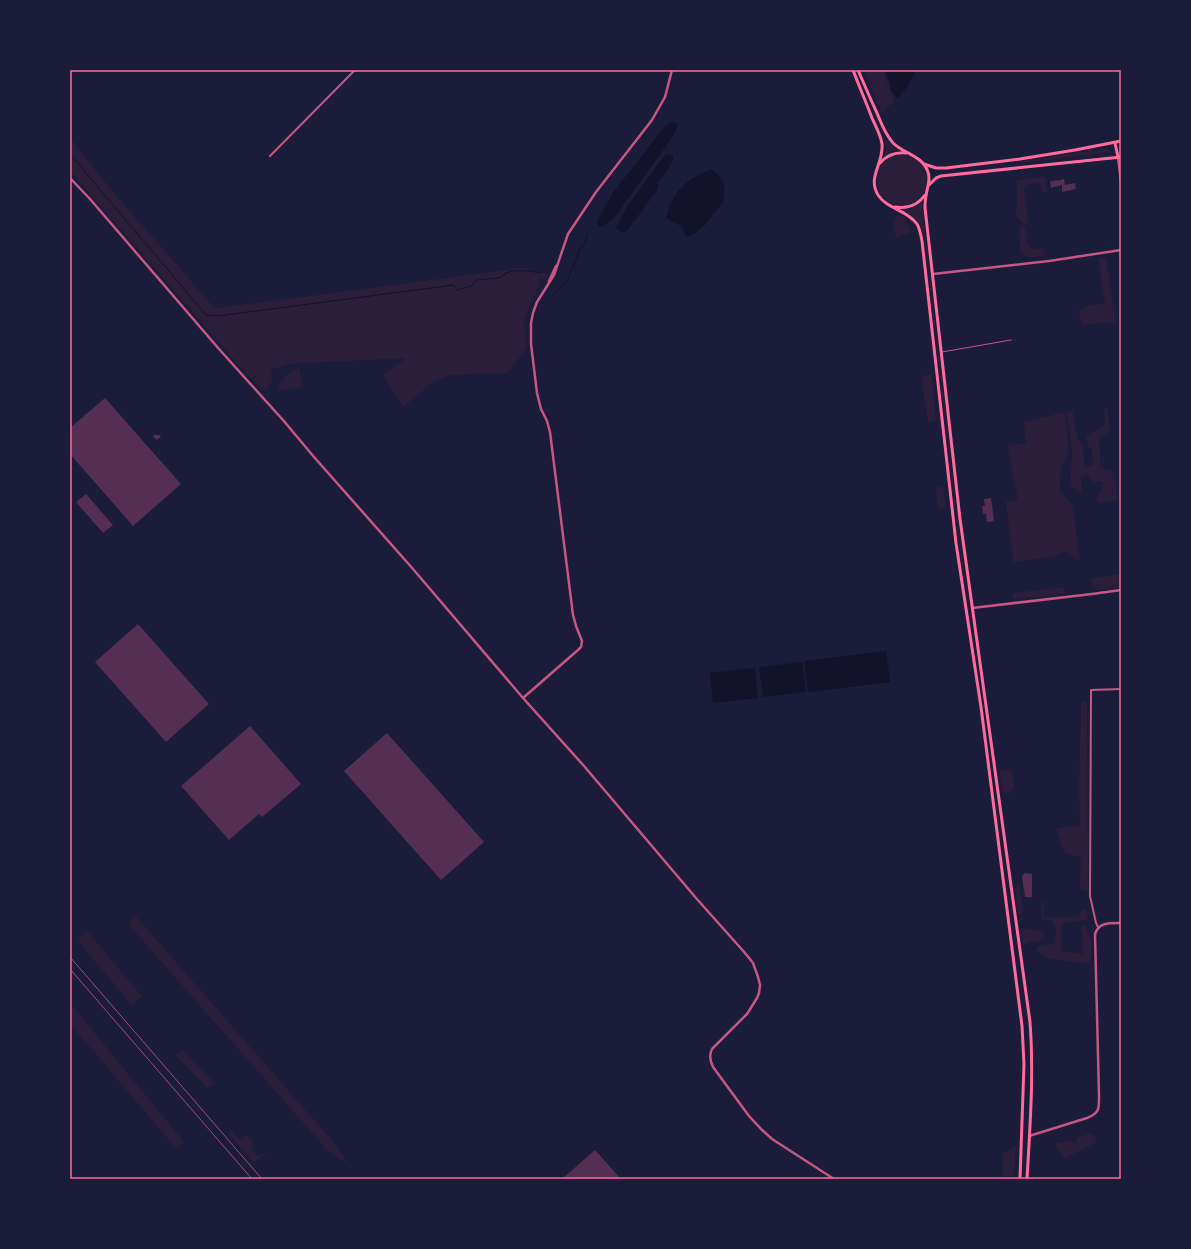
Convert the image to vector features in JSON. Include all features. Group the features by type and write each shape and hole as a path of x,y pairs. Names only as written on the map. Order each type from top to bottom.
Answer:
{"main road":[{"path":"852,70 881,141 882,150 880,163 875,172 874,186 880,198 914,221 919,228 922,241 956,544 981,707 1022,1026 1024,1064 1020,1179"},
{"path":"858,70 889,138 897,146 918,158 924,164 929,176 925,208 960,520 1031,1042 1031,1093 1027,1179"},
{"path":"924,164 934,168 940,168 1020,159 1121,141"},
{"path":"929,185 940,176 1120,157 1115,143"},
{"path":"880,163 893,154 909,154"},
{"path":"1020,159 1020,167"},
{"path":"890,206 898,208 910,207 921,200 926,194"},
{"path":"966,608 972,608"},
{"path":"994,810 1000,809"},
{"path":"997,831 1003,830"},
{"path":"1021,1138 1029,1136"}],"street":[{"path":"270,156 355,70"},
{"path":"523,698 578,650 581,647 582,641 573,615 550,432 538,401 532,354 531,322 537,302 554,274 568,234 596,192 652,120 665,97 672,70"},
{"path":"1120,157 1121,181"},
{"path":"70,178 413,569 753,963 760,985 757,998 748,1014 713,1047 710,1054 712,1064 719,1077 761,1129 772,1138 834,1179"},
{"path":"933,274 1042,262 1121,250"},
{"path":"972,608 1121,590"},
{"path":"1029,1136 1087,1118 1094,1115 1098,1110 1099,1095 1095,936 1098,927 1090,896 1091,690 1121,689"},
{"path":"1098,927 1105,924 1121,923"}],"lane":[{"path":"942,352 1011,340"}],"shaded area":[{"path":"864,70 883,70 894,101 882,113"},
{"path":"885,70 916,70 907,87 899,97 896,97 890,89 891,85"},
{"path":"674,121 678,124 669,142 615,217 602,227 599,226 597,223 612,194 666,125"},
{"path":"70,138 105,182 210,303 217,308 521,268 549,274 544,280 539,278 540,284 524,318 527,348 507,373 450,375 432,383 403,407 383,375 406,358 287,364 270,370 273,380 264,391 253,379 259,375 250,378 70,171"},
{"path":"887,140 899,151 892,152 884,157 886,149 884,141"},
{"path":"1107,148 1110,152 1023,163 1023,161"},
{"path":"666,153 673,156 673,160 658,183 657,190 627,231 619,231 616,228 626,208"},
{"path":"902,155 916,159 923,166 927,180 923,194 916,201 902,205 888,201 881,194 877,180 881,166 888,159"},
{"path":"711,169 720,177 725,187 723,202 705,225 691,236 686,236 681,226 666,218 669,208 677,193 687,182"},
{"path":"1045,177 1047,192 1043,192 1040,183 1030,184 1024,190 1029,223 1024,224 1016,216 1015,212 1017,211 1017,180"},
{"path":"922,202 926,240 918,222 904,210 911,209"},
{"path":"897,214 903,216 911,230 908,234 902,235 898,238 896,237 894,231 894,220"},
{"path":"1019,227 1025,227 1028,245 1034,250 1045,248 1044,256 1029,258 1020,251"},
{"path":"925,242 962,558 967,589 961,558"},
{"path":"1106,258 1116,322 1083,325 1078,310 1084,309 1087,306 1105,303 1098,259"},
{"path":"299,368 303,387 279,391 278,386 287,374"},
{"path":"932,374 936,420 928,422 921,376"},
{"path":"1104,409 1108,409 1110,432 1099,438 1101,468 1113,471 1118,500 1098,503 1097,495 1103,491 1102,481 1093,482 1088,475 1081,476 1082,494 1070,486 1072,452 1067,412 1073,412 1077,438 1083,445 1085,468 1094,465 1091,448 1088,447 1086,437 1105,425"},
{"path":"1065,412 1069,451 1061,469 1060,491 1073,506 1080,562 1067,551 1052,557 1013,562 1006,501 1018,500 1007,445 1026,443 1024,422"},
{"path":"943,485 946,508 938,508 936,488"},
{"path":"1121,574 1121,588 1098,590 1092,586 1091,578"},
{"path":"1064,587 1065,594 1013,599 1012,593"},
{"path":"886,651 890,682 808,692 804,661"},
{"path":"802,662 806,692 763,697 759,667"},
{"path":"755,668 758,698 713,703 710,673"},
{"path":"1087,700 1088,892 1080,889 1081,857 1065,854 1056,829 1080,825 1079,792 1081,702"},
{"path":"1007,769 1012,771 1014,788 1010,793 1003,793 999,771"},
{"path":"1019,882 1023,912 1022,915 1018,913 1015,890"},
{"path":"1041,902 1044,902 1044,917 1078,917 1082,909 1087,910 1088,920 1062,923 1061,951 1083,954 1081,926 1086,925 1088,935 1092,938 1091,964 1048,958 1036,950 1037,947 1055,943 1056,930 1052,920 1042,919"},
{"path":"134,914 337,1146 348,1164 328,1151 129,925"},
{"path":"1022,928 1042,931 1045,937 1040,941 1030,942 1023,946 1020,930"},
{"path":"86,930 142,996 132,1005 78,941"},
{"path":"70,1003 184,1142 177,1149 70,1024"},
{"path":"183,1050 214,1083 208,1089 175,1055"},
{"path":"231,1130 240,1140 247,1135 254,1144 251,1147 258,1157 265,1152 266,1153 254,1163 228,1133"},
{"path":"1091,1133 1095,1136 1097,1142 1064,1159 1055,1144 1070,1140 1074,1143 1077,1142 1078,1137"},
{"path":"1016,1146 1014,1176 1003,1178 1003,1154"}],"building":[{"path":"1064,179 1065,185 1075,183 1076,189 1062,192 1062,185 1051,188 1050,181"},
{"path":"105,398 181,484 133,526 70,454 70,428"},
{"path":"159,435 161,437 157,440 153,436"},
{"path":"86,494 113,525 103,533 76,502"},
{"path":"991,498 994,521 987,522 986,513 983,514 982,506 985,506 984,499"},
{"path":"138,624 209,704 166,742 95,662"},
{"path":"250,726 301,784 262,817 259,814 229,840 181,786"},
{"path":"387,733 484,842 441,880 344,771"},
{"path":"1025,873 1032,874 1032,897 1025,897 1022,876"},
{"path":"595,1150 621,1179 562,1179"}],"waterway":[{"path":"70,154 206,315 218,316 454,285 457,290 472,286 476,280 500,278 508,272 525,271 541,273"},
{"path":"554,293 567,281 579,250 584,244 588,234"}],"railway":[{"path":"70,957 262,1179"},
{"path":"70,969 252,1179"}]}
